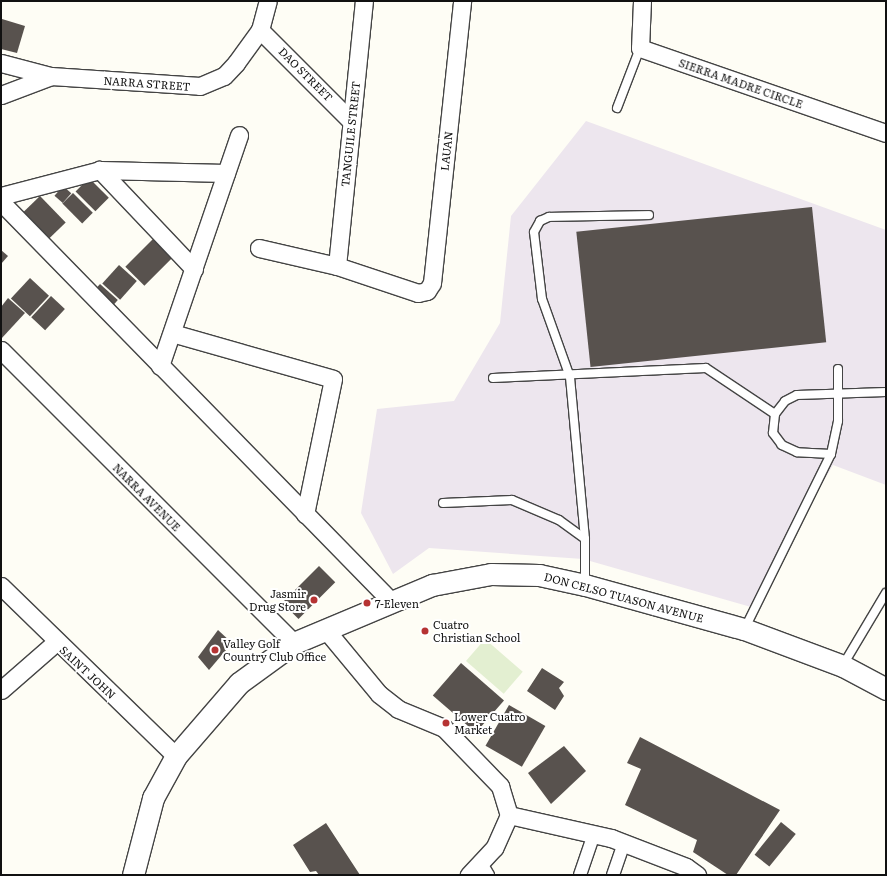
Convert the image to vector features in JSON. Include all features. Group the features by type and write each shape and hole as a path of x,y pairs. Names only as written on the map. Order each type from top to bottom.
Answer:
{"street":[{"name":"NARRA STREET","path":"51,76 200,86 224,76 260,30 268,1"},
{"name":"TANGUILE STREET","path":"337,266 364,1"},
{"name":"LAUAN","path":"337,266 418,293 427,291 432,283 462,1"},
{"path":"640,48 642,1"},
{"name":"DAO STREET","path":"260,30 351,120"},
{"name":"SIERRA MADRE CIRCLE","path":"640,48 886,134"},
{"path":"1,63 51,76"},
{"path":"1,95 51,76"},
{"path":"160,366 239,135"},
{"path":"1,196 100,170 226,173"},
{"path":"100,170 194,269"},
{"path":"1,202 390,600"},
{"path":"259,248 337,266"},
{"path":"172,333 334,379 305,514"},
{"name":"NARRA AVENUE","path":"1,350 294,643"},
{"name":"DON CELSO TUASON AVENUE","path":"133,875 153,798 176,756 239,683 294,643 326,630 390,600 432,584 491,574 539,575 585,585 744,629 843,666 886,689"},
{"name":"SAINT JOHN","path":"1,586 56,642 176,756"},
{"path":"326,630 379,694 398,708 444,728 474,756 500,786 509,815 480,872"},
{"path":"1,690 56,642"},
{"path":"509,815 594,834 624,843 686,867 697,875"},
{"path":"580,875 594,834"},
{"path":"613,875 624,843"}],"lane":[{"path":"617,108 640,48"},
{"path":"585,585 586,539 570,377 542,299 534,232 540,221 549,217 648,215"},
{"path":"493,378 570,377 706,368 775,414"},
{"path":"744,629 831,454 839,395 838,369"},
{"path":"831,454 796,452 782,445 772,433 775,414 785,401 797,395 839,395 886,392"},
{"path":"443,503 512,500 560,520 586,539"},
{"path":"843,666 886,593"}],"shaded area":[{"path":"586,121 886,230 886,485 833,465 751,607 583,559 429,548 393,574 361,513 377,409 454,401 500,323 511,216"}],"green space":[{"path":"485,639 523,672 504,694 466,661"}],"building":[{"path":"2,19 25,26 17,53 1,49"},
{"path":"89,178 109,198 95,211 76,191"},
{"path":"63,186 71,193 63,203 54,196"},
{"path":"73,193 93,213 82,223 62,204"},
{"path":"40,196 66,223 43,245 17,218"},
{"path":"812,207 826,342 591,367 576,232"},
{"path":"155,237 174,256 144,286 125,267"},
{"path":"1,250 8,256 1,264"},
{"path":"119,265 137,281 120,300 102,284"},
{"path":"30,278 49,296 30,316 11,298"},
{"path":"100,284 118,300 107,312 89,296"},
{"path":"51,296 65,309 45,330 31,317"},
{"path":"8,298 25,313 1,339 1,307"},
{"path":"319,566 335,582 298,619 282,603"},
{"name":"Valley Golf Country Club Office","path":"218,630 232,643 209,670 198,657"},
{"path":"461,663 504,700 476,733 433,695"},
{"path":"542,668 564,682 559,688 564,696 555,710 527,691"},
{"path":"509,705 545,726 522,767 486,746"},
{"path":"640,737 780,810 736,875 728,875 693,852 697,840 625,805 641,769 627,763"},
{"path":"564,746 586,771 551,804 528,773"},
{"path":"781,822 796,834 769,867 755,855"},
{"path":"326,823 360,875 319,875 316,871 310,872 293,845"}],"place":[{"name":"Jasmir Drug Store","path":"314,600"},
{"name":"7-Eleven","path":"367,603"},
{"name":"Cuatro Christian School","path":"425,631"},
{"name":"Valley Golf Country Club Office","path":"215,650"},
{"name":"Lower Cuatro Market","path":"446,723"}]}
